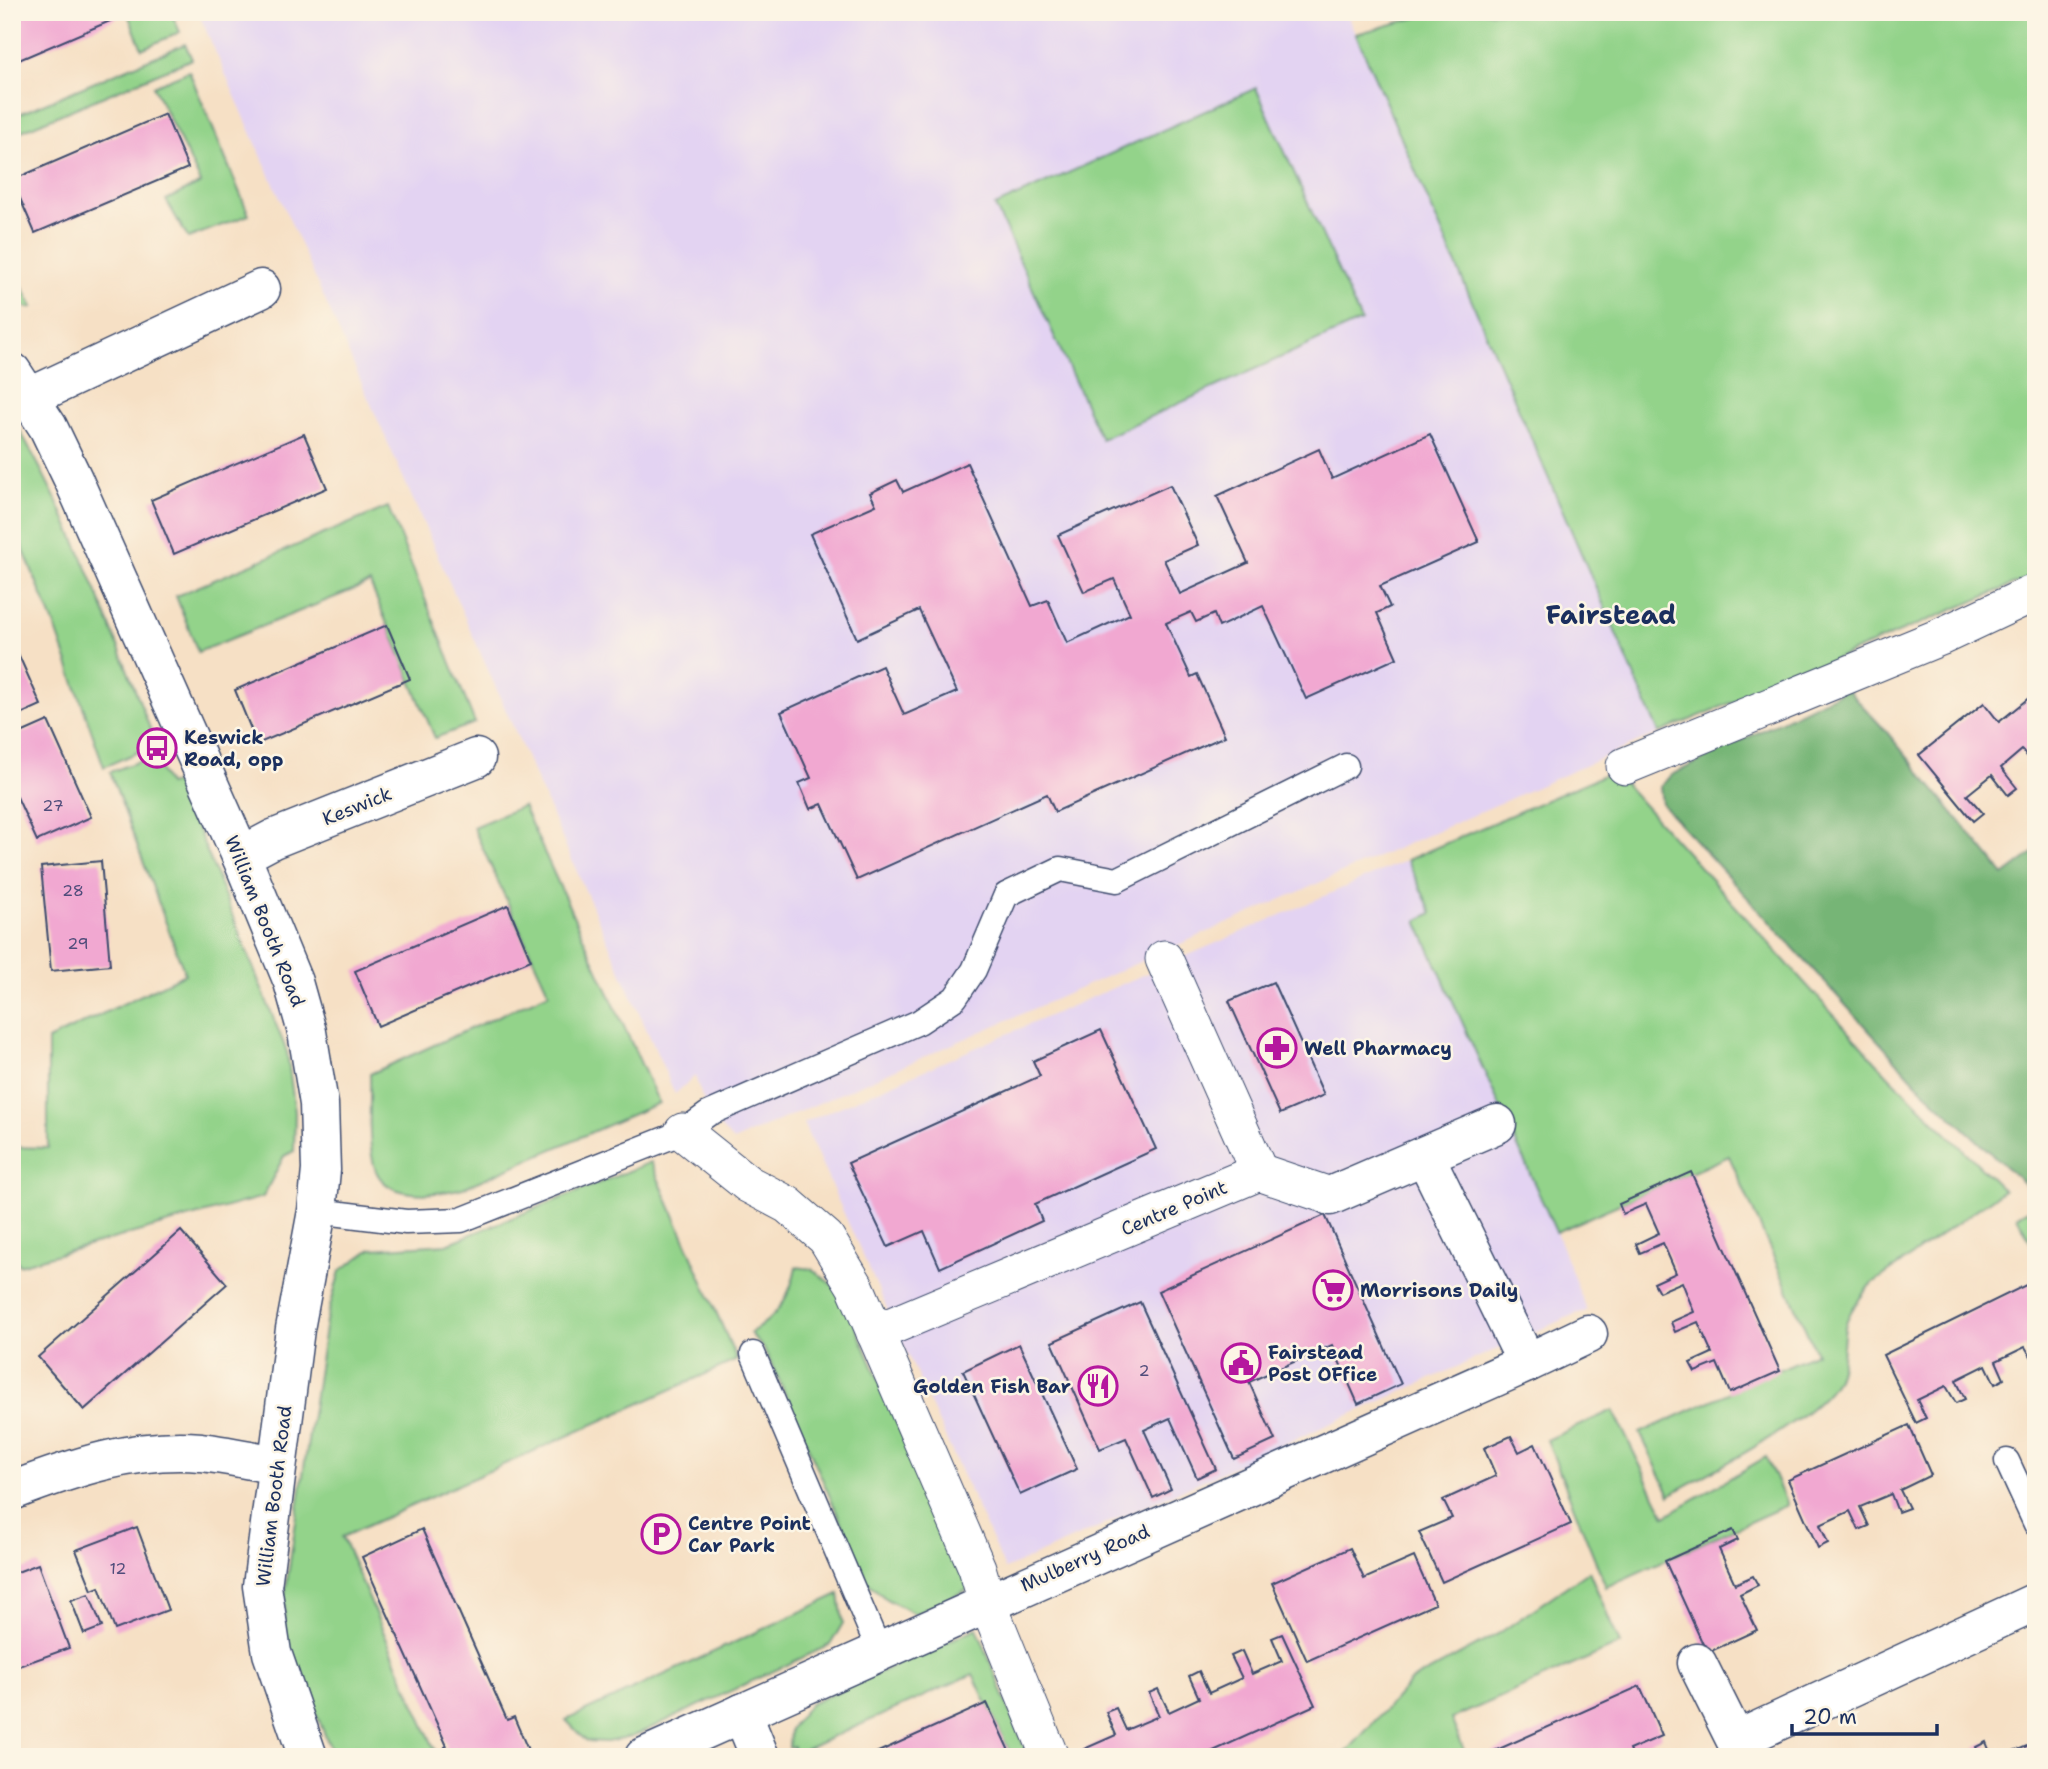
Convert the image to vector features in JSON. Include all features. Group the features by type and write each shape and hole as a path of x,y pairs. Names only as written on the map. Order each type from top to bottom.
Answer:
{"street":[{"path":"21,385 261,289"},
{"name":"William Booth Road","path":"21,385 73,479 241,856 293,982 307,1032 319,1104 321,1170 317,1212 295,1329 262,1586 265,1623 285,1694 308,1757"},
{"path":"1625,766 1940,637 2036,592"},
{"name":"Keswick","path":"241,856 273,839 476,758"},
{"path":"1164,960 1259,1172 1330,1196 1497,1124"},
{"path":"683,1132 748,1184 788,1205 826,1238 855,1286 977,1569 986,1602 1050,1757"},
{"path":"1425,1156 1527,1363"},
{"name":"Centre Point","path":"874,1333 1259,1172"},
{"name":"Mulberry Road","path":"644,1757 1588,1334"},
{"path":"12,1491 102,1461 158,1452 199,1452 276,1465"},
{"path":"1698,1663 1740,1748 2036,1602"},
{"path":"742,1713 760,1757"}],"lane":[{"path":"317,1212 405,1222 461,1220 683,1132 708,1114 919,1022 955,998 974,970 1006,895 1060,869 1117,880 1346,766"},
{"path":"753,1354 879,1650"},
{"path":"2007,1461 2036,1524"}],"shaded area":[{"path":"198,12 1346,12 1659,733 733,1141 708,1114 695,1076 675,1094"},
{"path":"1407,860 1432,914 1417,922 1556,1232 1587,1311 1575,1314 1005,1569 803,1123"}],"green space":[{"path":"127,12 171,12 180,32 142,49"},
{"path":"1437,12 2036,12 2036,575 1659,733 1356,34"},
{"path":"185,44 192,59 12,135 12,117"},
{"path":"189,71 249,215 188,238 166,200 201,183 153,86"},
{"path":"1256,88 1361,321 1101,439 995,206"},
{"path":"12,266 33,307 27,308 12,294"},
{"path":"12,417 73,536 156,744 104,767 56,629 12,522"},
{"path":"388,507 475,723 435,738 370,583 198,652 176,596"},
{"path":"1847,689 1886,731 2004,875 2036,851 2036,1195 1923,1090 1662,804 1660,787 1671,775"},
{"path":"153,756 168,785 179,782 287,1052 295,1112 294,1151 284,1156 263,1197 19,1265 12,1249 12,1147 48,1148 48,1040 185,974 110,772"},
{"path":"1613,771 1888,1075 2004,1190 1869,1286 1847,1321 1839,1374 1825,1395 1808,1411 1761,1443 1670,1495 1640,1433 1816,1353 1729,1156 1556,1232 1417,921 1432,913 1407,860"},
{"path":"523,806 659,1103 463,1188 425,1194 399,1190 379,1177 374,1165 370,1132 370,1074 549,993 473,827"},
{"path":"651,1162 737,1360 342,1537 438,1757 334,1757 285,1638 285,1595 326,1321 340,1271 371,1249 447,1244"},
{"path":"2028,1210 2036,1218 2036,1253 2017,1216"},
{"path":"796,1267 812,1269 841,1292 969,1589 915,1614 886,1599 867,1582 780,1382 764,1349 750,1333 781,1306"},
{"path":"1613,1410 1665,1516 1766,1457 1787,1505 1606,1587 1547,1440"},
{"path":"1589,1571 1620,1644 1451,1719 1467,1757 1329,1757 1343,1756 1411,1681 1498,1634"},
{"path":"839,1594 843,1623 830,1645 631,1737 607,1742 586,1741 566,1720"},
{"path":"977,1628 1028,1757 1012,1757 973,1674 795,1754 793,1747 789,1748 790,1729 810,1704"}],"building":[{"path":"12,12 122,12 124,15 12,63"},
{"path":"165,114 188,168 35,233 12,180"},
{"path":"304,434 327,488 174,554 151,500"},
{"path":"1430,434 1479,542 1380,586 1390,607 1377,613 1397,658 1306,699 1263,606 1219,627 1214,614 1196,622 1191,612 1166,623 1191,677 1197,674 1225,736 1055,812 1047,794 857,880 822,804 810,809 799,783 811,778 781,712 882,666 904,715 957,692 919,610 857,639 810,534 876,505 870,493 897,480 903,492 967,463 1032,606 1048,600 1067,643 1130,614 1114,579 1084,592 1058,535 1170,485 1198,545 1164,560 1180,594 1248,563 1217,496 1319,449 1332,479"},
{"path":"387,625 410,679 257,744 235,690"},
{"path":"12,640 41,705 12,718"},
{"path":"2036,692 2036,767 2022,750 2001,768 2017,788 2008,795 1992,775 1967,795 1983,813 1973,821 1919,755 1984,703 1999,722"},
{"path":"48,721 91,817 37,841 12,786 12,737"},
{"path":"101,861 110,965 51,971 41,867"},
{"path":"508,905 531,960 378,1026 355,971"},
{"name":"Well Pharmacy","path":"1273,982 1324,1095 1280,1114 1229,1001"},
{"path":"1101,1030 1156,1149 1035,1204 1042,1221 940,1268 924,1231 888,1247 848,1163 1040,1076 1033,1061"},
{"path":"1691,1172 1780,1371 1730,1393 1717,1363 1695,1372 1690,1363 1712,1353 1698,1322 1675,1332 1671,1322 1694,1312 1682,1282 1659,1292 1654,1283 1676,1273 1663,1243 1640,1253 1636,1244 1659,1233 1646,1204 1623,1214 1619,1204"},
{"name":"Fairstead Post OFfice","path":"1325,1215 1401,1384 1358,1404 1332,1345 1249,1382 1275,1440 1234,1459 1158,1291"},
{"path":"181,1231 227,1284 84,1410 38,1357"},
{"path":"2036,1280 2036,1364 2025,1347 1996,1361 2004,1379 1995,1384 1986,1365 1956,1380 1965,1399 1956,1403 1946,1386 1917,1400 1926,1418 1916,1423 1883,1355"},
{"path":"1140,1302 1216,1469 1197,1478 1170,1418 1144,1430 1171,1489 1153,1498 1126,1438 1100,1449 1052,1342"},
{"path":"1019,1344 1077,1469 1020,1495 963,1371"},
{"path":"1909,1425 1931,1475 1900,1490 1909,1508 1898,1512 1891,1494 1860,1507 1869,1526 1859,1530 1850,1511 1820,1525 1828,1543 1818,1548 1788,1480"},
{"path":"1511,1436 1519,1452 1535,1444 1571,1524 1442,1582 1419,1532 1452,1518 1443,1500 1496,1476 1484,1448"},
{"path":"137,1527 168,1610 115,1630 99,1587 92,1590 76,1550"},
{"path":"422,1529 507,1720 514,1717 531,1757 449,1757 445,1747 447,1746 362,1557"},
{"path":"1733,1530 1738,1540 1719,1549 1735,1584 1753,1576 1758,1585 1740,1594 1757,1630 1707,1653 1665,1561"},
{"path":"1350,1548 1364,1579 1414,1557 1435,1604 1307,1661 1272,1583"},
{"path":"38,1564 69,1648 16,1667 12,1657 12,1574"},
{"path":"89,1594 102,1627 84,1634 71,1600"},
{"path":"1282,1634 1315,1705 1200,1757 1087,1757 1084,1749 1116,1735 1106,1712 1116,1708 1126,1730 1159,1716 1149,1693 1158,1689 1169,1712 1199,1698 1189,1676 1199,1671 1209,1693 1242,1678 1231,1656 1242,1651 1252,1674 1282,1661 1272,1638"},
{"path":"1640,1686 1662,1736 1629,1750 1632,1757 1619,1754 1481,1757"},
{"path":"987,1703 1010,1753 1001,1757 867,1757"},
{"path":"1986,1742 1992,1757 1980,1757 1976,1747"},
{"path":"2029,1745 2034,1757 2002,1757"}],"place":[{"name":"Keswick Road, opp","path":"157,748"},
{"name":"Well Pharmacy","path":"1277,1048"},
{"name":"Morrisons Daily","path":"1333,1290"},
{"name":"Fairstead Post OFfice","path":"1241,1363"},
{"name":"Golden Fish Bar","path":"1098,1386"},
{"name":"Centre Point Car Park","path":"661,1534"}],"district":[{"name":"Fairstead","path":"1611,614"}]}
